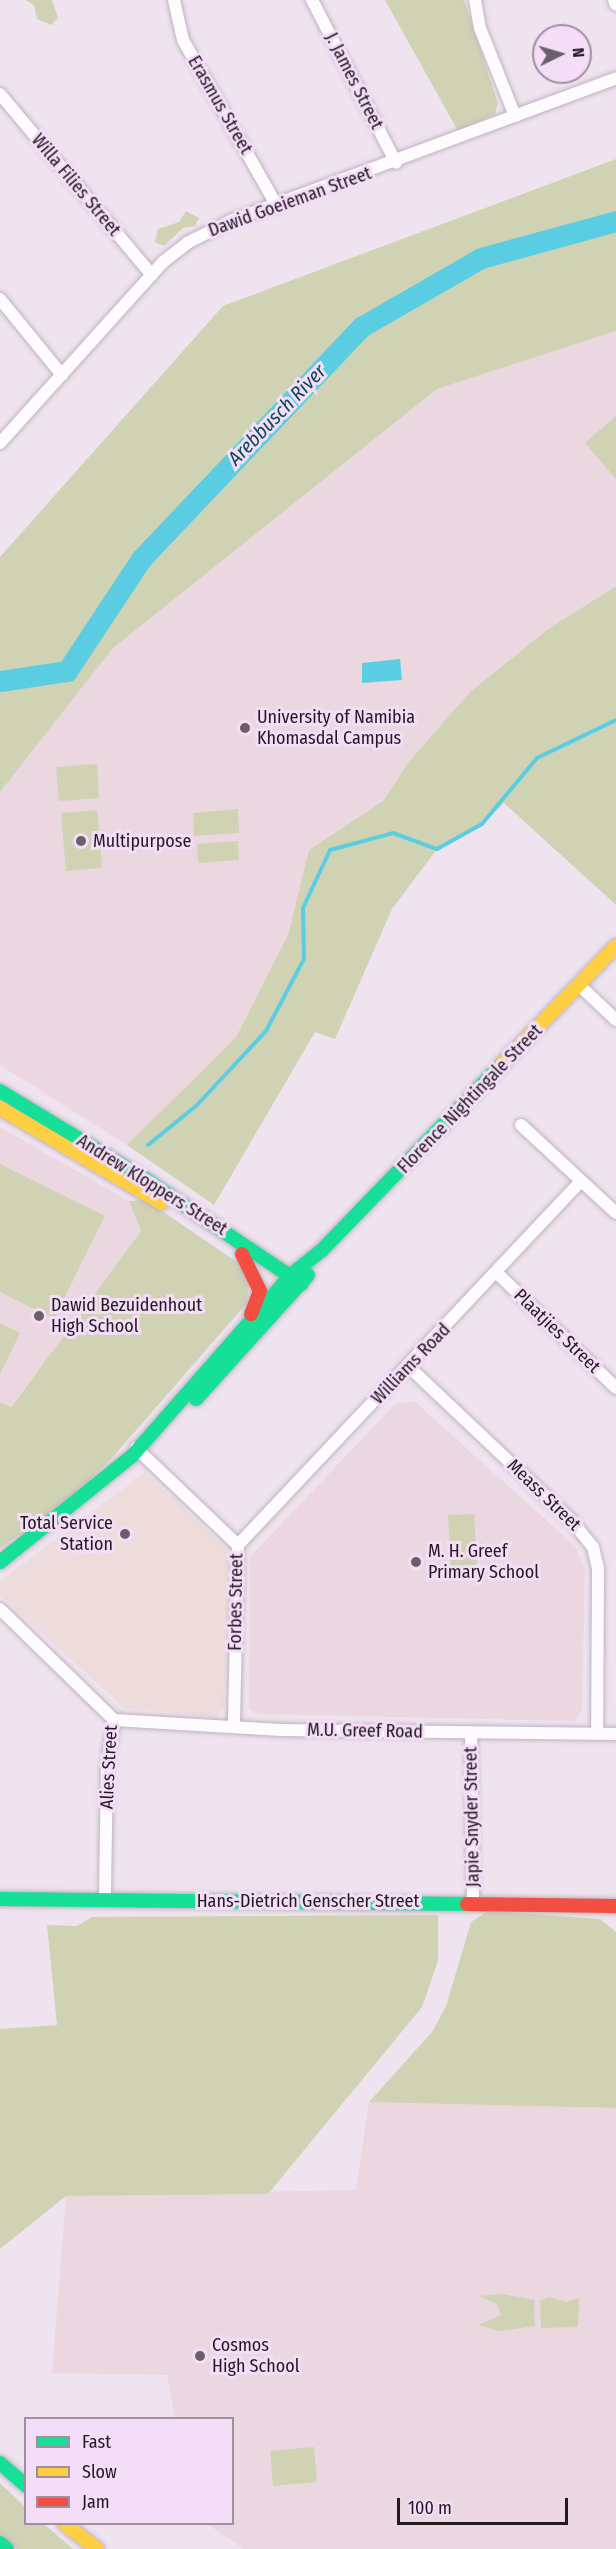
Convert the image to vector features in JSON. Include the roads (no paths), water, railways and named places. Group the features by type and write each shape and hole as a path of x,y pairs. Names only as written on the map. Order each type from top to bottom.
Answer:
{"main road":[{"name":"Florence Nightingale Street","path":"0,1562 136,1452 322,1250 616,946"},
{"name":"Andrew Kloppers Street","path":"0,1091 270,1261 293,1284"},
{"name":"Andrew Kloppers Street","path":"0,1108 293,1284"},
{"name":"Florence Nightingale Street","path":"136,1452 239,1333 293,1284 307,1260 322,1250"},
{"path":"239,1333 260,1291 242,1254"},
{"path":"270,1261 290,1266 307,1260"},
{"name":"Hans-Dietrich Genscher Street","path":"0,1899 473,1902 616,1906"},
{"path":"0,2463 24,2485"},
{"path":"68,2525 98,2549"},
{"path":"0,2543 7,2549"}],"street":[{"name":"Erasmus Street","path":"174,0 183,40 277,206"},
{"name":"J. James Street","path":"312,0 396,163"},
{"path":"475,0 480,28 515,116"},
{"path":"614,0 616,5"},
{"name":"Dawid Goeieman Street","path":"0,443 152,275 200,236 616,78"},
{"name":"Willa Filies Street","path":"0,94 152,275"},
{"path":"0,299 62,375"},
{"path":"579,985 616,1020"},
{"path":"521,1125 616,1214"},
{"name":"Williams Road","path":"238,1545 498,1274 581,1181"},
{"name":"Plaatjies Street","path":"498,1274 616,1388"},
{"name":"Meass Street","path":"409,1367 571,1520 593,1547 598,1568 597,1734"},
{"name":"Forbes Street","path":"136,1452 238,1545 234,1727"},
{"name":"Alies Street","path":"0,1610 114,1719 107,1766 105,1899"},
{"name":"M.U. Greef Road","path":"114,1719 234,1727 616,1734"},
{"name":"Japie Snyder Street","path":"471,1732 473,1902"}],"water":[{"path":"400,659 402,680 362,683 362,663"}],"waterway":[{"name":"Arebbusch River","path":"0,681 67,671 141,559 361,327 481,258 616,221"},
{"path":"148,1145 197,1105 266,1031 304,959 303,908 330,850 393,833 437,849 482,824 537,758 616,720"}],"place":[{"name":"University of Namibia Khomasdal Campus","path":"245,728"},
{"name":"Multipurpose","path":"81,841"},
{"name":"Dawid Bezuidenhout High School","path":"39,1316"},
{"name":"Total Service Station","path":"125,1534"},
{"name":"M. H. Greef Primary School","path":"416,1562"},
{"name":"Cosmos High School","path":"200,2356"}]}
